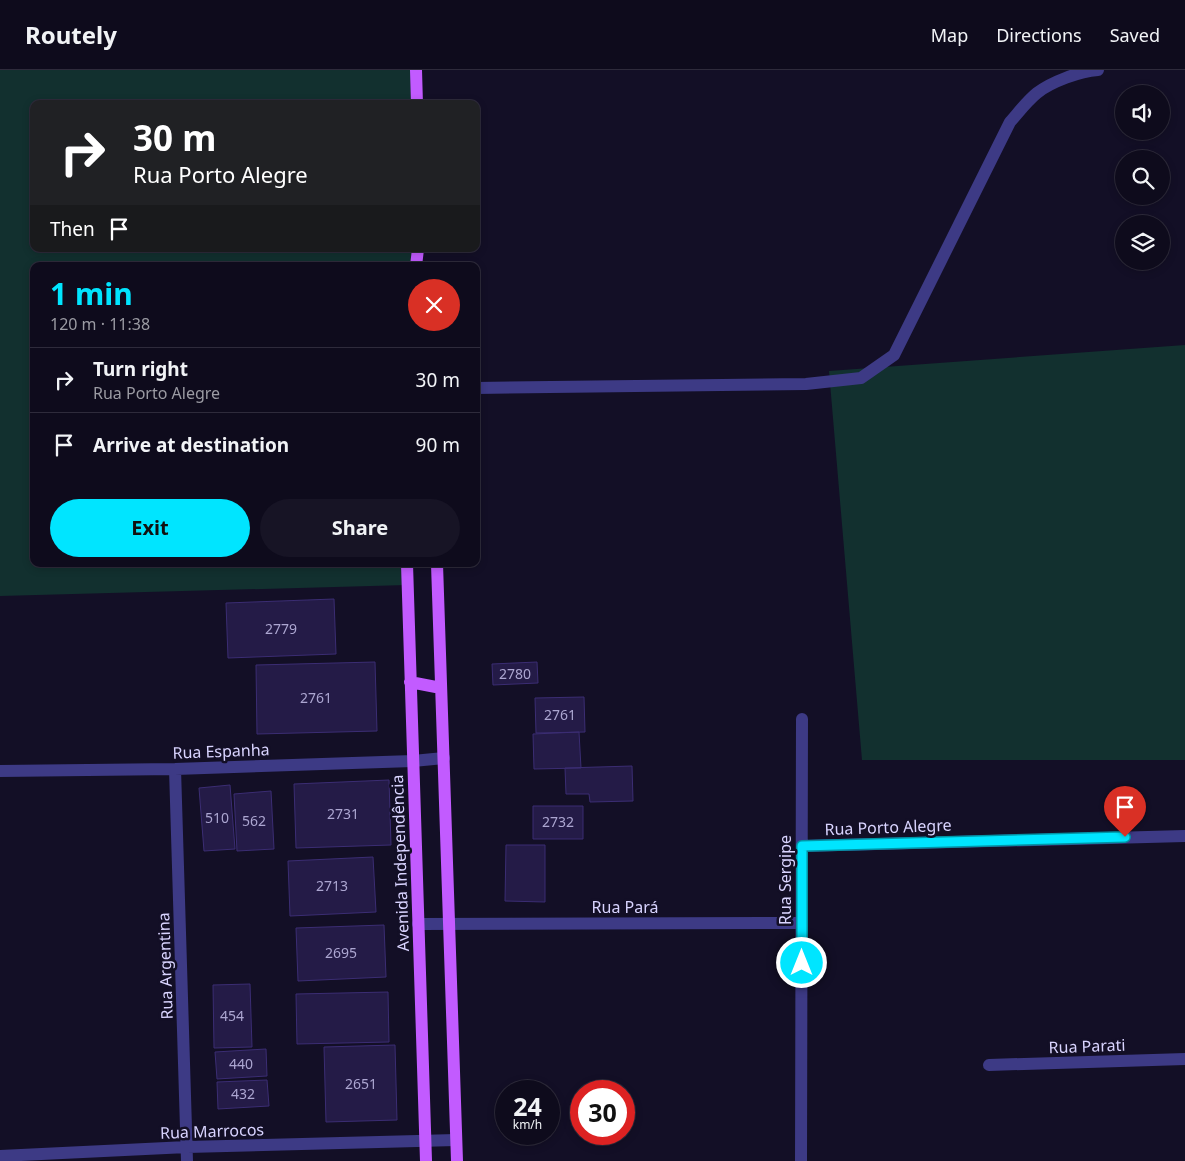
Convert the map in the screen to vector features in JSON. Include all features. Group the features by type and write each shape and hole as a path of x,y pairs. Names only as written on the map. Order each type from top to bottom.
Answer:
{"main road":[{"path":"416,70 417,100"},
{"name":"Avenida Independência","path":"407,567 426,1161"},
{"path":"437,567 457,1161"},
{"path":"410,682 441,688"}],"street":[{"path":"480,388 806,384 861,378 894,355 1010,122 1036,94 1051,84 1089,71 1098,70"},
{"name":"Rua Sergipe","path":"801,1161 802,718"},
{"name":"Rua Espanha","path":"0,771 175,769 413,761 444,758"},
{"name":"Rua Argentina","path":"175,769 187,1161"},
{"name":"Rua Porto Alegre","path":"802,846 1185,836"},
{"name":"Rua Pará","path":"418,924 802,923"},
{"name":"Rua Parati","path":"989,1065 1185,1059"},
{"name":"Rua Marrocos","path":"0,1156 187,1147 456,1140"}],"green space":[{"path":"0,70 416,70 417,100 30,100 30,252 418,252 416,262 30,262 30,567 407,567 407,585 0,596"},
{"path":"1185,345 1185,760 862,760 829,371"}],"building":[{"path":"334,599 336,654 228,658 226,603"},
{"path":"375,662 377,731 257,734 256,665"},
{"path":"537,662 538,683 493,685 492,664"},
{"path":"584,697 585,732 536,733 535,698"},
{"path":"579,732 581,768 534,769 533,734"},
{"path":"632,766 633,801 590,802 589,794 566,794 565,768"},
{"path":"389,780 391,845 296,848 294,784"},
{"path":"230,785 235,849 204,851 199,788"},
{"path":"271,791 274,849 237,851 234,794"},
{"path":"533,806 583,806 583,839 533,839"},
{"path":"506,845 545,845 545,902 505,901"},
{"path":"373,857 376,912 290,916 288,861"},
{"path":"384,925 386,977 298,981 296,928"},
{"path":"250,984 252,1047 214,1048 213,985"},
{"path":"388,992 389,1042 297,1044 296,994"},
{"path":"395,1045 397,1120 326,1122 324,1047"},
{"path":"266,1049 267,1076 217,1079 215,1052"},
{"path":"267,1080 269,1106 218,1109 217,1082"}],"route":[{"path":"802,963 802,846 1125,837"}]}
